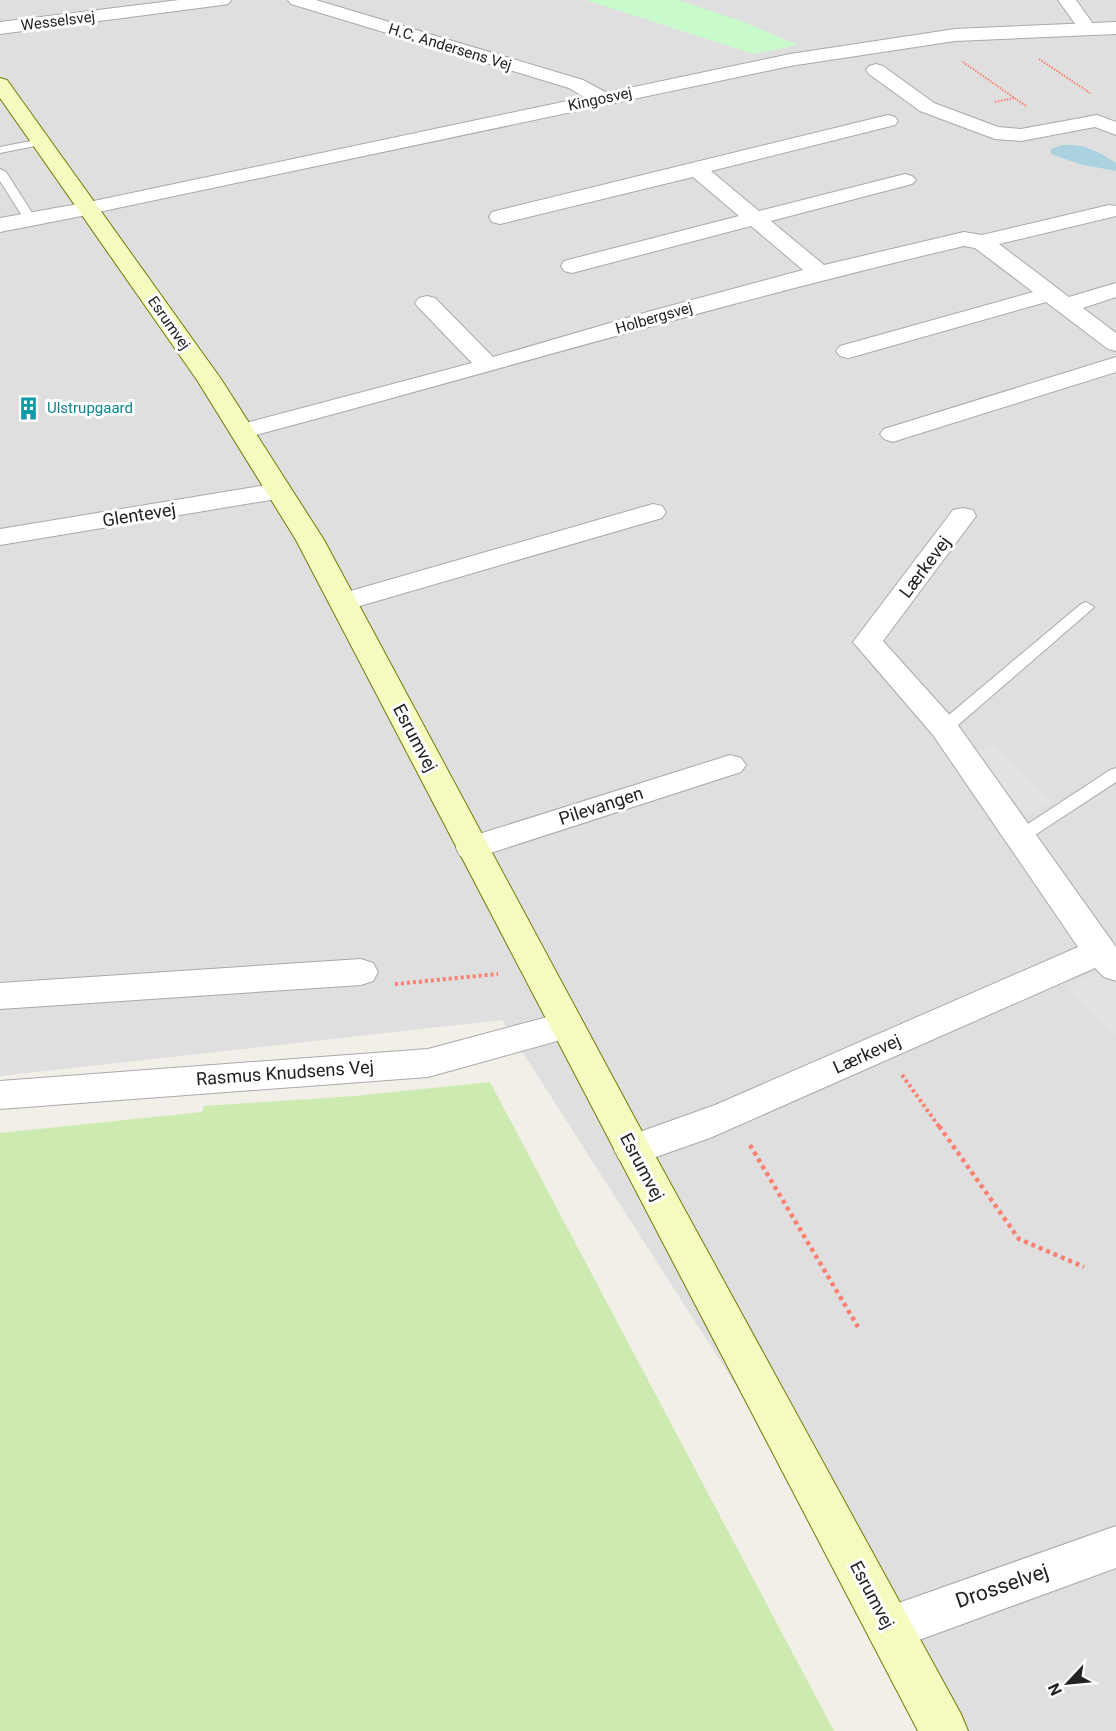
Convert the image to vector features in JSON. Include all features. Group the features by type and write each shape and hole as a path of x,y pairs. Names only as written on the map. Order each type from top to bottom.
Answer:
{"main road":[{"name":"Esrumvej","path":"0,84 243,431 310,540 566,1025 944,1731"}],"street":[{"name":"Wesselsvej","path":"0,28 222,0"},
{"name":"H.C. Andersens Vej","path":"297,0 576,84 602,98"},
{"path":"1067,0 1087,28"},
{"name":"Kingosvej","path":"0,225 790,60 929,38 1116,28"},
{"path":"876,70 927,107 995,132 1021,135 1097,121 1116,129"},
{"path":"500,217 888,121"},
{"path":"697,170 820,273"},
{"path":"572,266 905,180"},
{"name":"Holbergsvej","path":"243,431 488,366 659,316 820,273 964,239 982,242 1109,211"},
{"path":"982,242 1116,344"},
{"path":"848,351 1058,300 1116,290"},
{"path":"427,303 488,366"},
{"path":"893,434 1116,364"},
{"name":"Glentevej","path":"0,537 279,491"},
{"path":"343,602 653,512"},
{"name":"Lærkevej","path":"633,1150 687,1133 732,1115 881,1047 1111,955 1020,837 944,728 868,642 963,516"},
{"name":"Pilevangen","path":"472,848 730,765"},
{"path":"0,996 361,972"},
{"name":"Rasmus Knudsens Vej","path":"0,1095 428,1062 566,1025"},
{"name":"Drosselvej","path":"890,1628 944,1606 1116,1546"}],"lane":[{"path":"0,150 41,142"},
{"path":"0,172 30,219"},
{"path":"944,728 1086,607"},
{"path":"1020,837 1116,774"}],"path":[{"path":"999,33 1092,94 1081,96"},
{"path":"929,38 1026,106"},
{"path":"361,972 369,986 483,977 535,965"},
{"path":"881,1047 1019,1239 1084,1267"},
{"path":"732,1115 858,1327"}],"shaded area":[{"path":"0,0 1116,0 1116,1731 957,1731 502,1020 0,1076"},
{"path":"994,745 1052,802 1027,816 972,751"},
{"path":"1116,966 1116,1037 1067,989 1090,974"}],"green space":[{"path":"586,0 678,0 746,23 798,45 753,54"},
{"path":"490,1082 834,1731 0,1731 0,1133 202,1112 204,1106 355,1096"}],"water":[{"path":"1062,145 1077,145 1097,152 1116,163 1116,171 1079,164 1051,154 1051,149"}],"place":[{"name":"Ulstrupgaard","path":"29,408"}]}
